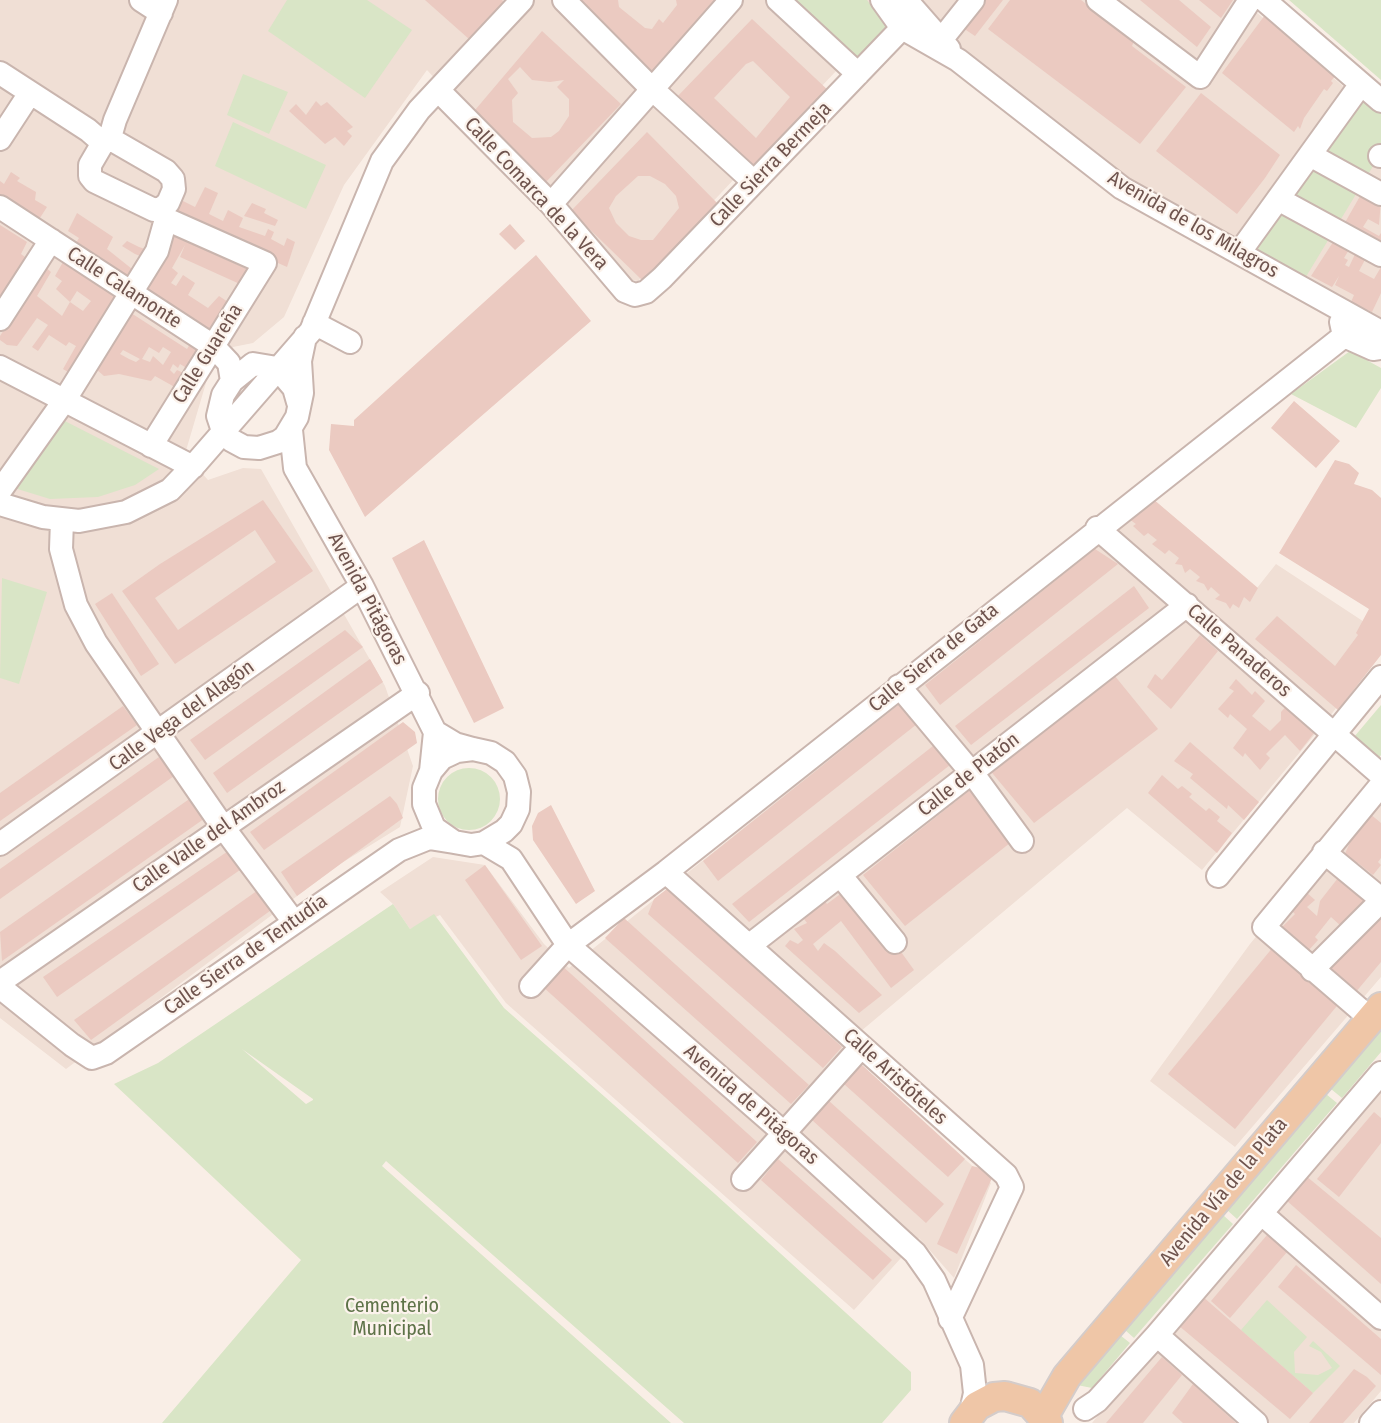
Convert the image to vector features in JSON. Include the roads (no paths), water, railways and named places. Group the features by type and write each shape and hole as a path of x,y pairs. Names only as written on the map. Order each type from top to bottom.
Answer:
{"main road":[{"name":"Avenida Vía de la Plata","path":"1046,1420 1067,1376 1376,1013"},
{"name":"Avenida Vía de la Plata","path":"968,1417 984,1401 1014,1397 1067,1376"},
{"path":"1014,1397 1038,1408 1046,1420"}],"street":[{"path":"141,0 164,6 106,142 90,165 90,176 94,181 164,214"},
{"path":"298,402 302,393 300,361 309,330 382,161 419,110 522,0"},
{"path":"564,0 651,88 754,182"},
{"path":"551,204 731,0"},
{"path":"778,0 858,74"},
{"name":"Avenida de los Milagros","path":"882,0 902,28 957,60 1122,188 1381,335"},
{"path":"941,40 974,0"},
{"path":"1098,0 1200,77 1250,0"},
{"path":"1264,0 1381,101"},
{"name":"Avenida de los Milagros","path":"917,4 957,60"},
{"name":"Calle Sierra Bermeja","path":"635,295 646,292 662,279 902,28"},
{"path":"0,73 106,142 114,141 166,171 173,179 174,189 164,214 157,251 64,401 0,491"},
{"path":"1239,253 1361,84"},
{"name":"Calle Comarca de la Vera","path":"438,90 551,204 626,291 635,295"},
{"path":"0,139 30,93"},
{"path":"1310,155 1381,194"},
{"path":"1278,199 1381,255"},
{"name":"Calle Calamonte","path":"0,207 213,346 231,372"},
{"name":"Calle Guareña","path":"151,446 265,263 164,214"},
{"path":"0,319 51,240"},
{"path":"1342,311 1341,327 1344,336 1373,349 1381,335"},
{"path":"309,330 350,342"},
{"path":"0,504 62,520 79,521 126,512 170,490 193,467 309,330"},
{"name":"Calle Sierra de Gata","path":"531,986 568,945 666,872 1097,528 1344,336"},
{"path":"253,364 277,368 294,388 298,402 297,417 291,430 278,442 259,448 244,447 231,440 223,431 218,417 219,406 231,372 253,364"},
{"path":"0,367 193,467"},
{"name":"Avenida Pitágoras","path":"291,430 295,468 362,586 418,693 435,732 431,771"},
{"path":"259,448 295,468"},
{"path":"62,520 61,549 76,605 96,643 223,827 294,922"},
{"name":"Calle Panaderos","path":"1097,528 1381,775"},
{"name":"Calle Vega del Alagón","path":"0,844 159,733 362,586"},
{"name":"Calle de Platón","path":"750,945 1187,605"},
{"path":"1218,876 1381,677"},
{"path":"899,686 971,773 1022,841"},
{"name":"Calle Valle del Ambroz","path":"0,982 418,693"},
{"path":"435,732 455,744 473,748 498,758 515,776 519,792 518,809 511,824 504,831 484,843 454,842 434,828 424,804 424,788 431,771 442,758 457,751 473,748"},
{"path":"1376,1013 1312,970 1264,927 1381,785"},
{"name":"Calle Sierra de Tentudía","path":"399,850 424,804"},
{"path":"511,824 512,859"},
{"name":"Calle Sierra de Tentudía","path":"0,987 72,1045 92,1058 106,1053 399,850 429,838 454,842"},
{"name":"Avenida de Pitágoras","path":"484,843 512,859 568,945 784,1133 915,1253 934,1280 972,1365"},
{"path":"1312,970 1381,900 1324,852"},
{"name":"Calle Aristóteles","path":"666,872 1003,1172 1012,1187 950,1319"},
{"path":"840,875 895,942"},
{"path":"743,1179 861,1047"},
{"path":"1084,1409 1097,1401 1262,1214 1374,1097 1381,1074"},
{"path":"1262,1214 1381,1318"},
{"path":"1157,1335 1256,1423"},
{"path":"972,1365 1014,1397"},
{"path":"968,1417 975,1393 972,1365"},
{"path":"1371,1423 1381,1412"}],"park label":[{"name":"Cementerio Municipal","path":"392,1318"}]}
